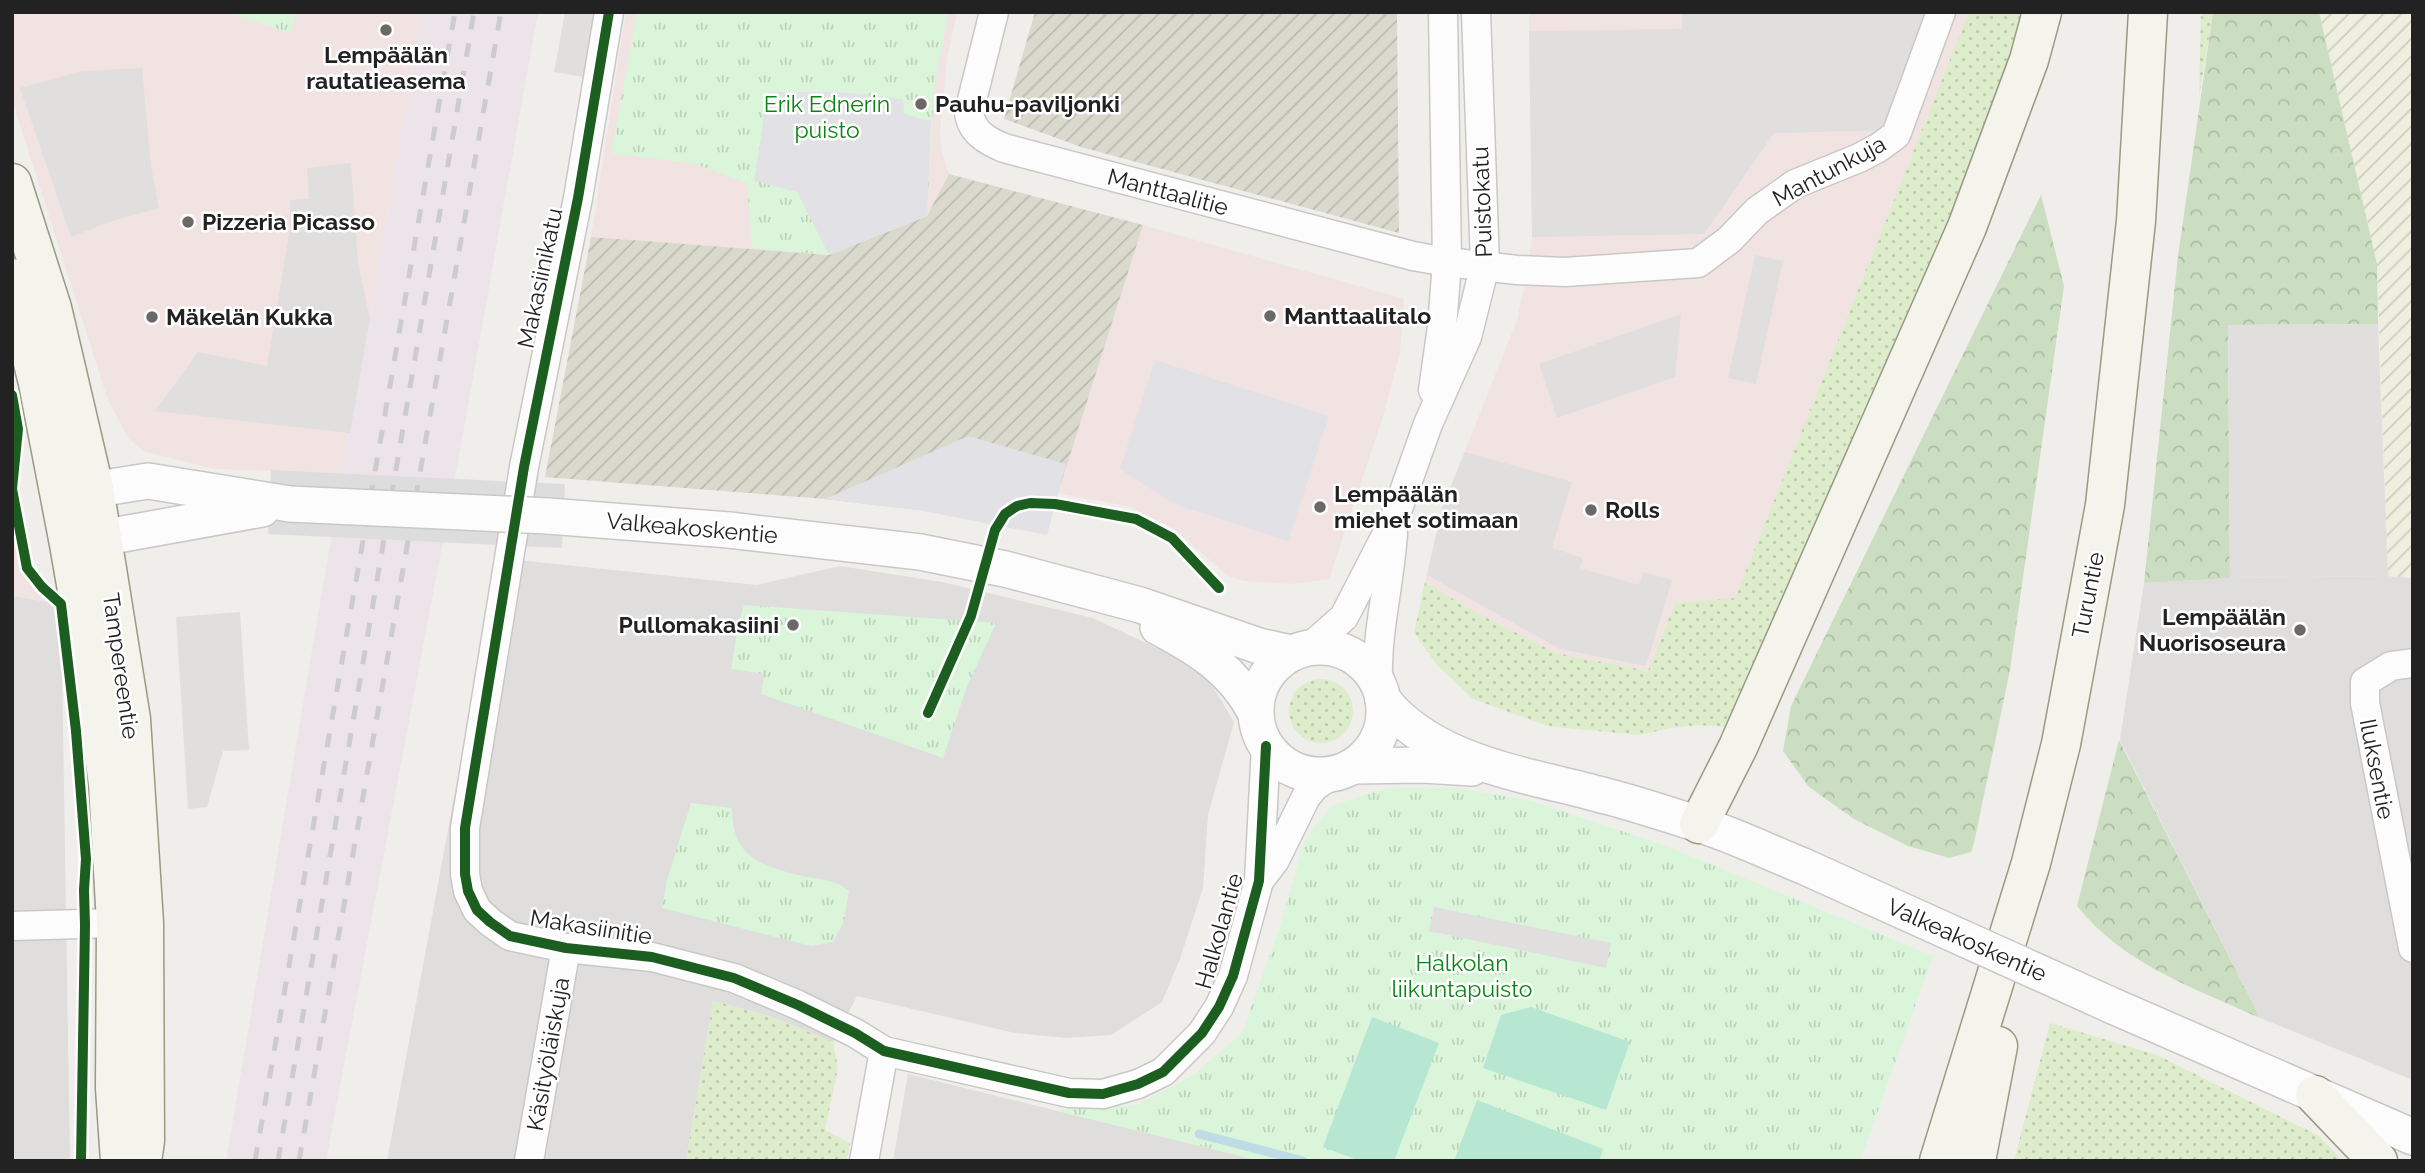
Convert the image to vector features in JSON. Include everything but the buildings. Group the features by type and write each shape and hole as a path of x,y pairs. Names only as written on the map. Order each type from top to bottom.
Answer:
{"main road":[{"path":"1699,824 1738,747 1967,227 2029,60 2042,12"},
{"name":"Turuntie","path":"1939,1161 2031,863 2061,744 2105,505 2136,221 2148,12"},
{"name":"Tampereentie","path":"12,183 52,308 86,541 131,719 144,923 145,1141 142,1161"},
{"name":"Tampereentie","path":"12,278 38,383 77,492"},
{"name":"Tampereentie","path":"86,541 99,717 108,784 116,923 115,1088 120,1161"},
{"path":"1976,1161 2031,863"},
{"path":"2315,1095 2378,1161"}],"street":[{"name":"Makasiinikatu","path":"510,552 547,345 578,198 609,12"},
{"name":"Manttaalitie","path":"994,12 969,113 975,130 990,143 1413,256 1485,265"},
{"name":"Puistokatu","path":"1428,424 1442,327 1447,262 1443,12"},
{"name":"Puistokatu","path":"1301,650 1344,617 1394,520 1428,424 1467,337 1485,265 1476,12"},
{"name":"Mantunkuja","path":"1485,265 1517,270 1565,272 1698,263 1729,240 1757,211 1796,184 1859,158 1896,135 1941,12"},
{"name":"Valkeakoskentie","path":"77,492 148,481 290,504 548,516 729,530 889,547 1005,569 1161,611 1259,646 1301,650"},
{"name":"Valkeakoskentie","path":"86,541 290,504"},
{"name":"Puistokatu","path":"1381,691 1378,640 1391,560 1394,520"},
{"name":"Makasiinitie","path":"510,552 465,828 465,874 468,891 477,910 510,936 566,948 652,957 734,978 821,1016 884,1051"},
{"name":"Valkeakoskentie","path":"1088,593 1183,640 1213,659 1247,696 1255,712"},
{"path":"1324,646 1350,654 1371,671 1381,691 1384,718 1380,735 1369,753 1343,770 1313,775 1293,769 1278,760 1266,746 1258,730 1255,712 1265,677 1276,663 1301,650 1324,646"},
{"name":"Iluksentie","path":"2413,663 2391,666 2365,682 2365,704 2413,948"},
{"name":"Valkeakoskentie","path":"1381,691 1406,725 1426,739 1510,771 1600,794 1699,824 1803,866 2413,1137"},
{"name":"Halkolantie","path":"884,1051 1069,1093 1103,1094 1138,1084 1163,1072 1202,1033 1219,1007 1233,976 1258,881 1266,746"},
{"name":"Valkeakoskentie","path":"1343,770 1423,765 1510,771"},
{"name":"Halkolantie","path":"1258,881 1275,860 1306,797 1315,786 1343,770"},
{"path":"12,926 116,923"},
{"name":"Käsityöläiskuja","path":"529,1161 566,948"},
{"path":"864,1161 884,1051"}],"shaded area":[{"path":"12,12 423,12 342,473 215,469 145,452 128,438 108,400 12,100"},
{"path":"423,12 538,12 458,462 326,1161 226,1161 342,473"},
{"path":"565,12 597,12 584,77 554,72"},
{"name":"Erik Ednerin puisto","path":"626,12 957,12 947,58 940,133 942,154 949,174 927,216 829,255 591,237"},
{"path":"1035,12 1397,12 1399,233 1081,147 1004,119"},
{"path":"1529,12 1969,12 1735,598 1675,603 1648,671 1556,653 1468,608 1425,582 1442,508 1517,320 1526,278 1532,237"},
{"path":"1682,12 1932,12 1891,130 1774,133 1704,234 1532,237 1529,31 1682,29"},
{"path":"142,68 151,166 159,208 109,222 71,237 20,88 82,71"},
{"path":"768,92 838,92 903,99 904,114 931,121 927,216 829,255 797,192 754,181"},
{"path":"351,163 358,263 370,319 350,433 155,411 198,352 267,366 290,228 290,200 309,199 307,168"},
{"path":"949,174 1143,225 1058,493 918,510 825,499 545,477 591,237 829,255 927,216"},
{"path":"1143,225 1404,299 1400,353 1382,420 1329,579 1290,584 1245,581 1230,577 1170,526 1127,506 1058,493"},
{"path":"1755,255 1783,261 1756,384 1728,378"},
{"path":"1681,314 1675,377 1557,418 1539,364"},
{"path":"2378,324 2388,576 2230,578 2228,325"},
{"path":"1155,360 1329,416 1288,541 1174,504 1120,469"},
{"path":"12,395 18,429 12,489"},
{"path":"968,436 1066,464 1047,535 918,510 825,499"},
{"path":"1465,452 1572,482 1552,548 1583,558 1580,568 1639,585 1643,572 1672,580 1646,666 1560,649 1427,575 1442,508"},
{"path":"12,489 27,568 42,587 61,604 12,596"},
{"path":"498,558 757,585 840,566 942,582 1093,618 1203,670 1234,722 1208,815 1203,888 1180,959 1162,1002 1111,1035 1066,1038 1015,1033 857,996 833,1042 772,1017 713,1001 686,1161 387,1161"},
{"path":"2230,578 2413,578 2413,1080 2260,1018 2120,740 2144,583"},
{"path":"12,596 61,604 70,1161 12,1161"},
{"path":"567,600 738,625 731,669 764,674 745,796 645,781 642,761 591,753 582,813 552,808 546,843 508,837 539,633 562,637"},
{"path":"240,612 249,750 223,751 207,807 188,809 176,617"},
{"path":"1434,907 1611,943 1606,968 1429,931"},
{"path":"908,1074 1260,1161 893,1161"}],"green space":[{"path":"225,12 297,12 290,33"},
{"name":"Erik Ednerin puisto","path":"637,12 948,12 934,89 927,216 829,255 752,248 747,183 696,164 611,153"},
{"path":"1969,12 2022,12 2003,75 1959,196 1755,667 1725,727 1698,725 1639,735 1547,726 1473,699 1436,664 1414,633 1425,582 1468,608 1556,653 1648,671 1675,603 1735,598"},
{"path":"2201,12 2213,12 2199,97"},
{"path":"2213,12 2319,12 2377,264 2378,324 2228,325 2230,578 2144,583 2178,256"},
{"path":"2319,12 2413,12 2413,578 2388,576 2377,264"},
{"path":"2041,195 2064,286 2010,670 1974,843 1971,852 1949,858 1908,846 1854,819 1809,787 1783,751 1791,706"},
{"path":"744,605 996,623 966,689 943,758 761,694 764,674 731,669"},
{"path":"1321,679 1339,685 1347,693 1353,711 1347,729 1339,737 1321,743 1303,737 1295,729 1289,711 1295,693 1303,685"},
{"path":"2119,740 2260,1018 2185,985 2138,959 2095,926 2077,906"},
{"name":"Halkolan liikuntapuisto","path":"1386,788 1457,788 1532,801 1669,847 1933,956 1860,1161 1260,1161 1055,1110 1136,1105 1192,1076 1242,1033 1280,926 1304,841 1331,806"},
{"path":"691,803 732,808 737,838 751,857 774,868 833,882 849,891 844,921 833,942 811,946 662,908 667,880"},
{"path":"713,1001 772,1017 833,1042 838,1068 825,1130 850,1143 847,1161 686,1161"},
{"path":"1531,1007 1630,1042 1606,1110 1483,1068 1501,1015"},
{"path":"1372,1017 1439,1043 1394,1161 1360,1161 1323,1147"},
{"path":"2050,1023 2157,1055 2319,1136 2343,1161 2014,1161"},
{"path":"1477,1100 1603,1149 1599,1161 1454,1161"}],"pier":[{"path":"271,470 565,484 562,548 268,534"}],"waterway":[{"path":"1199,1134 1303,1161"}],"railway":[{"path":"255,1161 455,12"},
{"path":"278,1161 474,12"},
{"path":"299,1161 501,12"}],"cycle path":[{"path":"609,12 578,198 524,467 465,828 465,874 468,891 477,910 510,936 566,948 652,957 734,978 798,1005 855,1033 884,1051 1069,1093 1103,1094 1138,1084 1163,1072 1202,1033 1219,1007 1233,976 1259,881 1266,746"},
{"path":"12,395 18,429 12,489"},
{"path":"12,489 27,568 42,587 61,604 76,731 86,859 81,1161"},
{"path":"928,713 971,616 995,530 1005,514 1017,506 1030,503 1055,504 1136,519 1172,538 1219,588"}],"place":[{"name":"Lempäälän rautatieasema","path":"386,30"},
{"name":"Pauhu-paviljonki","path":"921,104"},
{"name":"Pizzeria Picasso","path":"188,222"},
{"name":"Manttaalitalo","path":"1270,316"},
{"name":"Mäkelän Kukka","path":"152,317"},
{"name":"Lempäälän miehet sotimaan","path":"1320,507"},
{"name":"Rolls","path":"1591,510"},
{"name":"Pullomakasiini","path":"793,625"},
{"name":"Lempäälän Nuorisoseura","path":"2300,630"}]}
